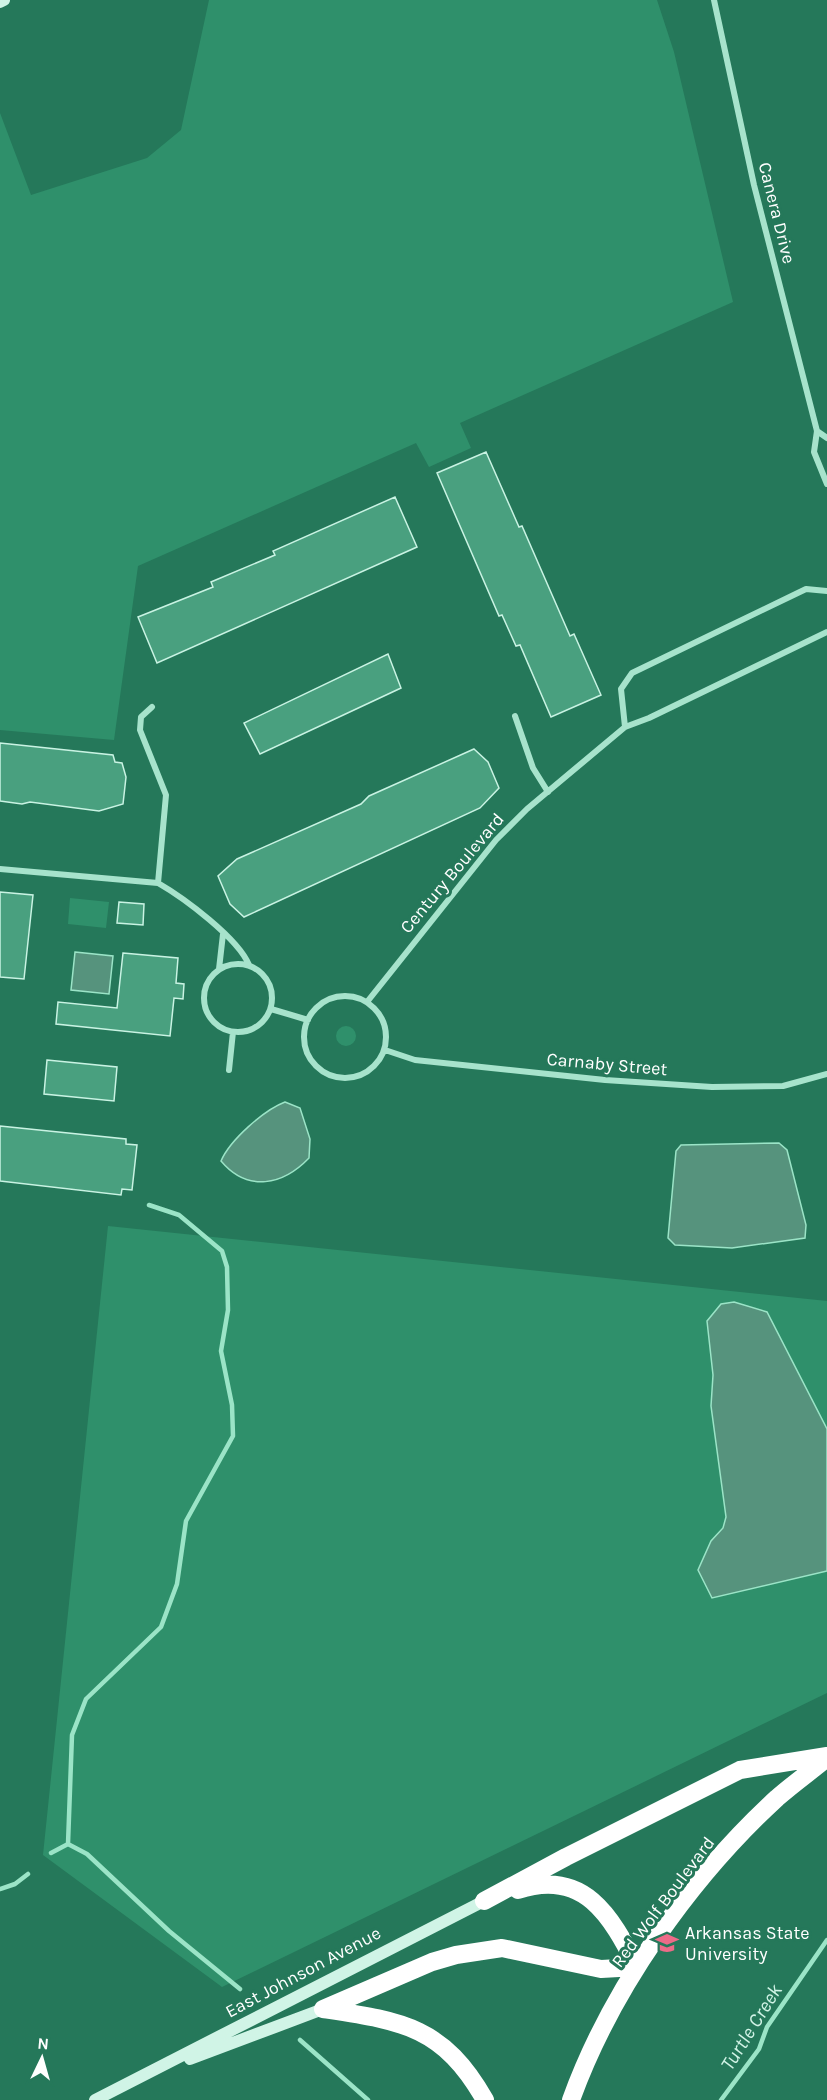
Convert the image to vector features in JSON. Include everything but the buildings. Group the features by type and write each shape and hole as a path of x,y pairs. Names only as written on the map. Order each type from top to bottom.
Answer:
{"highway":[{"path":"484,1901 566,1857 740,1770 827,1757"},
{"name":"Red Wolf Boulevard","path":"571,2100 595,2045 637,1967 723,1853 778,1797 827,1757"},
{"path":"323,2009 432,1962 456,1955 502,1948 601,1969 637,1967 622,1938 598,1905 573,1887 536,1884 484,1901"},
{"path":"323,2009 379,2017 406,2025 430,2036 453,2055 472,2076 485,2100"}],"main road":[{"path":"0,2 4,0"},
{"name":"East Johnson Avenue","path":"95,2100 440,1921 484,1901"},
{"name":"East Johnson Avenue","path":"141,2078 323,2009"}],"street":[{"name":"Canera Drive","path":"714,0 754,185 817,431 814,452 827,484"},
{"path":"817,431 827,438"},
{"path":"625,727 621,689 632,673 806,590 827,591"},
{"name":"Century Boulevard","path":"367,1002 496,840 548,792 625,727 649,718 827,632"},
{"path":"152,707 141,717 140,730 166,795 158,883"},
{"path":"515,716 532,768 548,792"},
{"path":"0,869 158,883 173,891 244,953 249,965 266,978 272,998 271,1009 256,1027 234,1032 214,1024 204,1006 206,985 219,969 228,964 249,965"},
{"path":"219,969 223,934"},
{"path":"354,997 367,1002 377,1011 384,1023 387,1036 385,1050 378,1062 357,1077 330,1076 310,1059 304,1033 308,1020 316,1009 334,998 354,997"},
{"path":"271,1009 308,1020"},
{"path":"229,1070 234,1032"},
{"name":"Carnaby Street","path":"385,1050 415,1060 605,1080 712,1088 783,1086 827,1074"}],"shaded area":[{"path":"209,0 657,0 674,52 733,302 460,423 471,448 429,467 416,443 138,566 114,740 0,730 0,113 31,195 147,158 181,130"},
{"path":"70,898 109,902 106,928 68,924"},
{"path":"75,952 113,956 109,994 71,990"},
{"path":"342,1026 350,1026 356,1032 356,1040 350,1046 342,1046 336,1040 336,1032"},
{"path":"285,1102 300,1108 310,1139 309,1158 288,1174 265,1182 242,1178 231,1171 221,1161 232,1144 258,1119"},
{"path":"779,1143 787,1150 806,1225 805,1238 732,1248 675,1245 668,1238 676,1151 681,1145"},
{"path":"108,1226 827,1301 827,1693 222,1987 43,1855"},
{"path":"734,1302 767,1312 827,1429 827,1571 712,1598 698,1570 711,1541 723,1528 726,1517 711,1406 713,1375 707,1321 721,1304"}],"waterway":[{"path":"149,1205 179,1215 222,1251 227,1267 228,1310 221,1351 232,1405 233,1436 186,1521 177,1584 161,1627 86,1699 72,1735 68,1844 87,1854 169,1931 240,1989"},
{"path":"51,1853 68,1844"},
{"path":"0,1889 15,1884 28,1874"},
{"name":"Turtle Creek","path":"721,2100 759,2049 767,2027 827,1940"},
{"path":"300,2040 368,2100"}],"place":[{"name":"Arkansas State University","path":"667,1943"}]}
